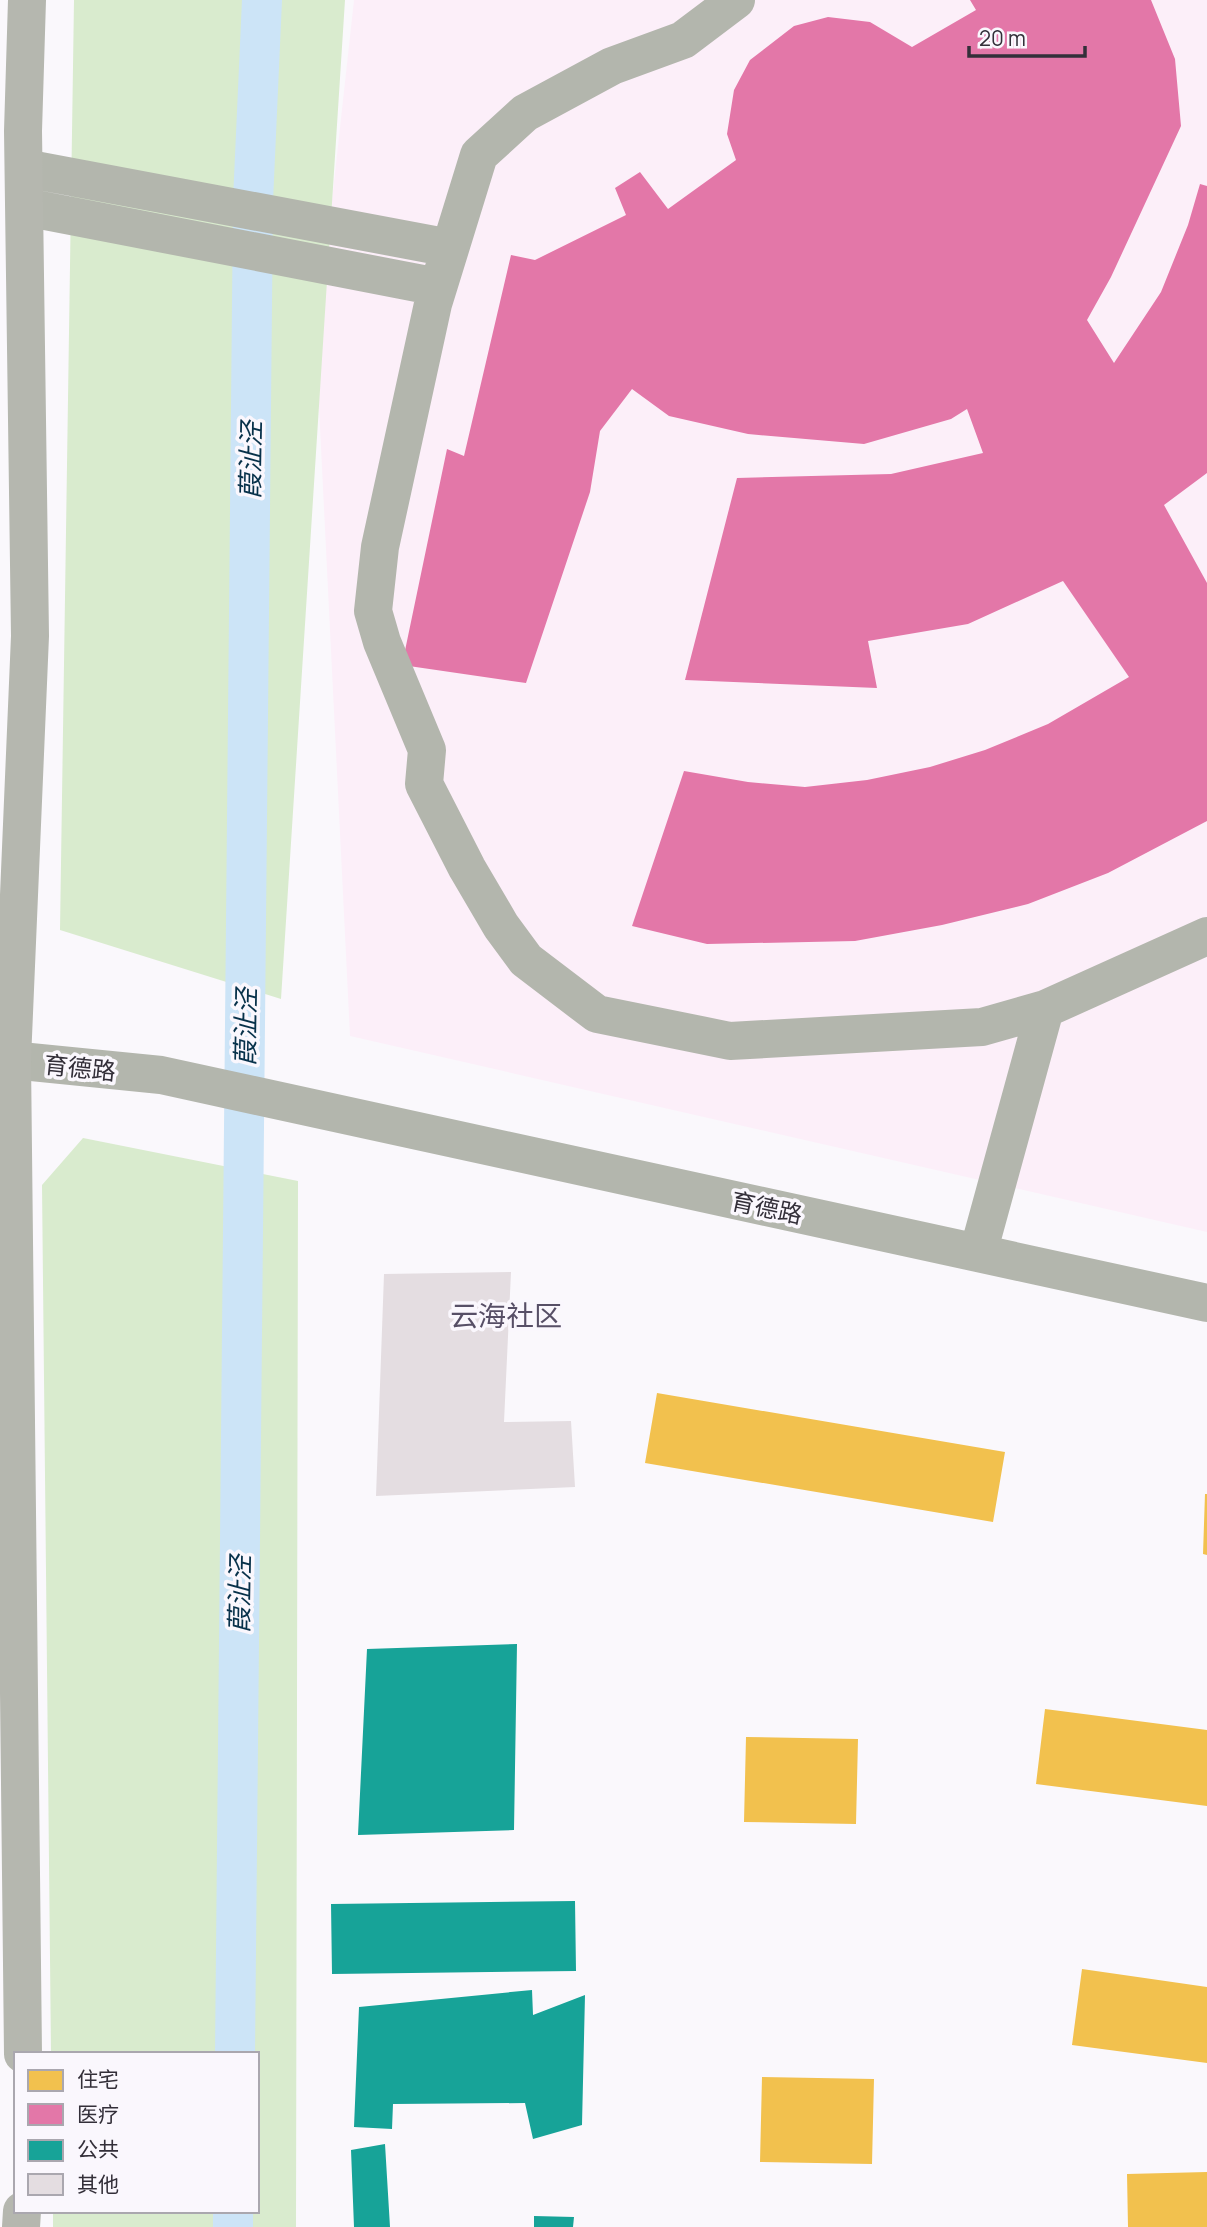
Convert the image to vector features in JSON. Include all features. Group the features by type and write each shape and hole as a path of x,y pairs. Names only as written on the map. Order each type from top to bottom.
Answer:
{"main road":[{"path":"0,115 27,6"},
{"path":"23,2052 6,1059 30,636 24,168 27,6"},
{"path":"0,1857 22,1894"}],"street":[{"path":"736,0 683,40 612,66 525,113 479,155 438,287 380,547 373,611 382,642 427,750 424,784 467,868 501,926 526,960 597,1014 730,1041 982,1027 1045,1009 1207,936"},
{"path":"24,168 450,248"},
{"path":"25,207 438,287"},
{"path":"978,1253 1045,1009"},
{"name":"育德路","path":"6,1059 161,1075 1207,1303"}],"shaded area":[{"path":"354,0 1207,0 1207,1232 350,1036 316,346"}],"green space":[{"path":"74,0 345,0 281,999 60,930"},
{"path":"83,1138 298,1181 296,2227 53,2227 53,2213 259,2213 259,2052 51,2052 42,1185"}],"building: 住宅":[{"path":"657,1393 1005,1452 993,1522 645,1463"},
{"path":"1207,1494 1207,1555 1203,1554"},
{"path":"1045,1709 1207,1730 1207,1806 1036,1784"},
{"path":"746,1737 858,1739 856,1824 744,1822"},
{"path":"1082,1969 1207,1987 1207,2063 1072,2045"},
{"path":"762,2077 874,2079 872,2164 760,2162"},
{"path":"1207,2172 1207,2227 1128,2227 1127,2174"}],"building: 医疗":[{"path":"970,0 1151,0 1175,59 1181,126 1111,277 1087,320 1114,363 1161,292 1188,225 1200,184 1207,186 1207,473 1164,505 1207,583 1207,821 1108,873 1028,904 942,925 855,941 707,944 632,926 684,771 748,782 805,787 867,780 930,767 985,750 1048,724 1129,677 1063,581 968,624 868,641 877,688 685,680 737,478 891,474 983,453 967,409 951,419 864,444 748,434 669,416 632,389 600,431 590,492 526,683 402,665 447,449 464,456 511,255 535,260 626,215 615,188 640,172 668,209 736,160 727,134 734,90 750,60 794,26 828,17 870,22 912,47 976,10"}],"building: 公共":[{"path":"517,1644 514,1830 358,1835 367,1649"},
{"path":"575,1901 576,1971 332,1974 331,1904"},
{"path":"532,1990 533,2015 585,1995 582,2125 533,2139 525,2103 393,2104 392,2129 354,2127 359,2007"},
{"path":"385,2144 390,2227 354,2227 351,2150"},
{"path":"534,2216 574,2217 573,2227 534,2227"}],"building: 其他":[{"path":"511,1272 504,1422 571,1421 575,1487 376,1496 384,1274"}],"waterway":[{"name":"葭沚泾","path":"235,2052 253,201 262,0"},
{"name":"葭沚泾","path":"233,2213 233,2227"}],"district":[{"name":"云海社区","path":"506,1315"}]}
